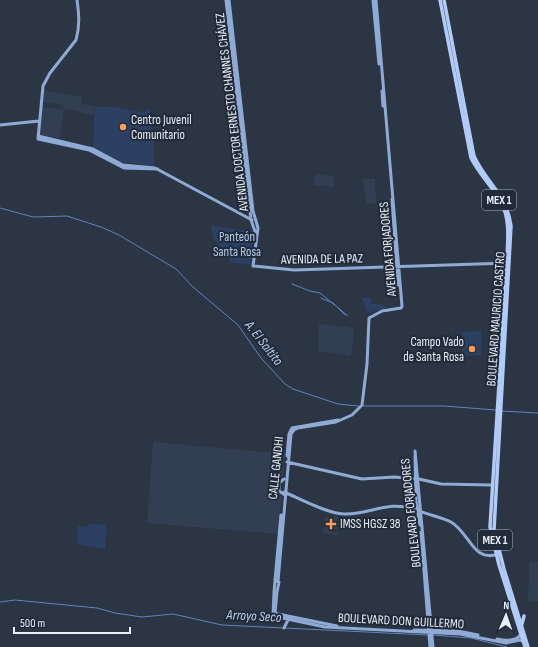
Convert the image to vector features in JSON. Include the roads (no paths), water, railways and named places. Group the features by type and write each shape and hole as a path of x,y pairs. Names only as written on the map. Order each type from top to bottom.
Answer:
{"main road":[{"name":"BOULEVARD MAURICIO CASTRO","path":"440,0 471,158 500,201 506,214 508,229 508,263 499,410 494,534 524,645"},
{"name":"BOULEVARD MAURICIO CASTRO","path":"444,0 474,156 479,166 499,192 508,208 512,235 508,263"},
{"path":"465,129 470,134"},
{"name":"BOULEVARD MAURICIO CASTRO","path":"499,416 492,485 490,527 528,647"},
{"path":"521,625 524,616"}],"street":[{"path":"77,0 79,19 78,35 43,86 38,137 89,150 124,168 158,169 253,221"},
{"name":"AVENIDA DOCTOR ERNESTO CHANNES CHÁVEZ","path":"227,0 253,221 257,234 252,264 254,267"},
{"name":"AVENIDA FORJADORES","path":"375,0 401,308"},
{"path":"0,124 39,121"},
{"name":"AVENIDA DE LA PAZ","path":"254,267 294,270 508,263"},
{"name":"CALLE GANDHI","path":"284,493 284,479 291,436 294,430 336,422 355,412 363,403 369,318 382,310 401,308"},
{"name":"BOULEVARD FORJADORES","path":"417,479 415,451 431,647"},
{"path":"287,462 327,470 340,476 355,479 417,479 441,484 492,485"},
{"name":"CALLE GANDHI","path":"277,580 287,462"},
{"path":"284,493 342,515 391,507 420,513 452,523 468,537 480,554 486,556 498,553"},
{"path":"276,592 273,583 277,580"},
{"path":"274,614 277,580"},
{"name":"BOULEVARD DON GUILLERMO","path":"274,614 334,627"},
{"name":"BOULEVARD DON GUILLERMO","path":"274,614 288,620 334,627 469,633 506,641 516,639 521,634"},
{"path":"284,628 288,620"},
{"name":"BOULEVARD DON GUILLERMO","path":"430,632 468,635 504,643 520,640 524,645"}],"waterway":[{"name":"A. El Saltito","path":"0,208 33,217 67,216 101,227 119,235 176,269 193,287 238,325 261,358 285,384 293,389 338,404 358,406"},
{"path":"292,284 320,293 348,316"},
{"path":"321,298 333,303 345,315"},
{"name":"A. El Saltito","path":"362,406 444,406 496,410"},
{"name":"A. El Saltito","path":"501,411 538,413"},
{"name":"Arroyo Seco","path":"0,602 15,600 97,608 115,613 142,617 173,614 222,625 428,635"},
{"name":"Arroyo Seco","path":"433,635 471,638 507,647"}],"place":[{"name":"Centro Juvenil Comunitario","path":"123,127"},
{"name":"Campo Vado de Santa Rosa","path":"472,349"},
{"name":"IMSS HGSZ 38","path":"331,524"}],"park label":[{"name":"Panteón Santa Rosa","path":"237,244"}]}
